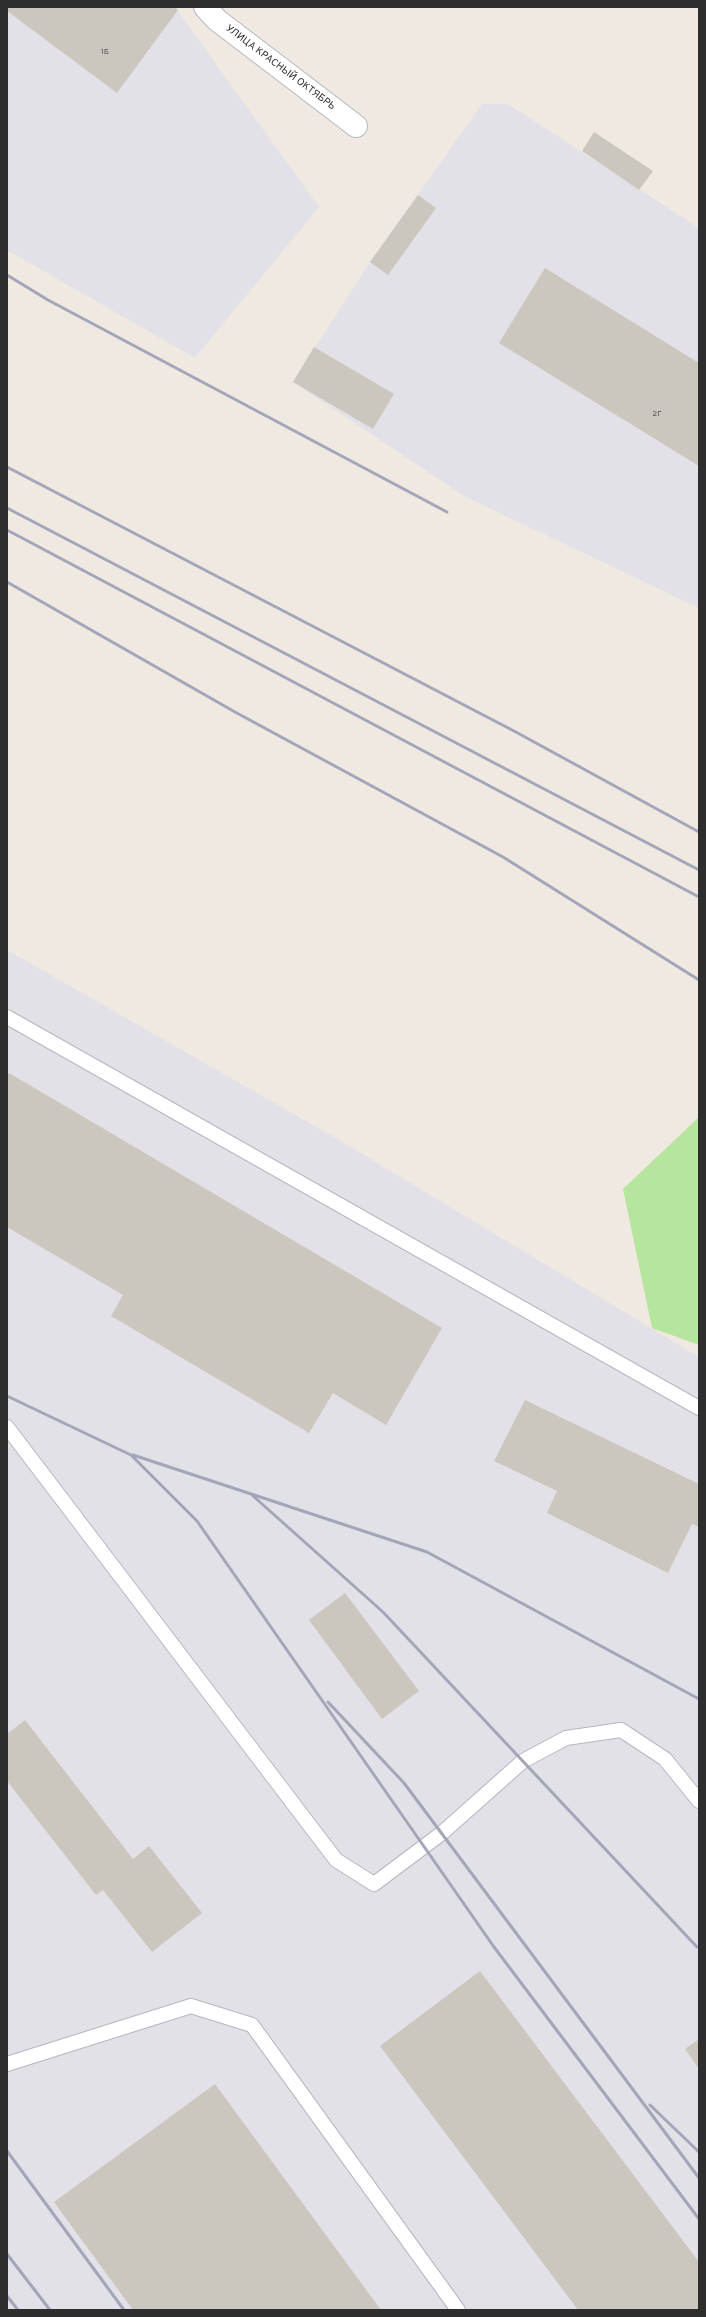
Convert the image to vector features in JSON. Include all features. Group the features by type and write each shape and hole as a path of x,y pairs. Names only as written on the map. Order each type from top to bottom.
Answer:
{"street":[{"name":"УЛИЦА КРАСНЫЙ ОКТЯБРЬ","path":"205,7 217,20 356,126"}],"lane":[{"path":"7,1017 699,1408"},
{"path":"7,1427 336,1860 374,1884 442,1833 523,1762 566,1738 621,1730 665,1759 699,1801"},
{"path":"7,2064 191,2006 252,2025 458,2310"}],"shaded area":[{"path":"7,7 175,7 319,207 195,358 7,250"},
{"path":"482,104 508,104 699,228 699,608 464,496 293,382 370,262"},
{"path":"7,950 339,1140 699,1357 699,2310 7,2310"}],"green space":[{"path":"699,1117 699,1345 652,1328 623,1189"}],"building":[{"path":"7,7 175,7 178,10 117,93 7,11"},
{"path":"594,132 653,171 639,190 582,151"},
{"path":"418,195 436,208 388,275 370,262"},
{"path":"545,268 699,363 699,466 499,343"},
{"path":"314,347 394,394 373,429 293,382"},
{"path":"9,1073 442,1328 386,1425 333,1393 309,1433 111,1316 123,1295 7,1227 7,1076"},
{"path":"525,1400 699,1484 699,1527 692,1524 668,1573 547,1513 557,1491 494,1461"},
{"path":"345,1593 419,1691 382,1719 309,1620"},
{"path":"25,1720 133,1859 149,1846 202,1913 152,1952 103,1890 96,1895 7,1781 7,1734"},
{"path":"480,1971 699,2262 699,2310 578,2310 380,2046"},
{"path":"699,2039 699,2069 685,2049"},
{"path":"215,2084 381,2310 133,2310 54,2202"}],"railway":[{"path":"7,275 48,300 447,512"},
{"path":"7,467 514,731 699,832"},
{"path":"7,508 699,870"},
{"path":"7,530 699,897"},
{"path":"7,582 235,712 503,857 699,980"},
{"path":"7,1396 131,1455 197,1521 494,1947 699,2219"},
{"path":"133,1455 427,1552 699,1699"},
{"path":"252,1495 383,1612 697,1947"},
{"path":"328,1702 404,1783 699,2178"},
{"path":"650,2105 699,2152"},
{"path":"7,2151 124,2310"},
{"path":"7,2254 50,2310"},
{"path":"7,2296 18,2310"}]}
